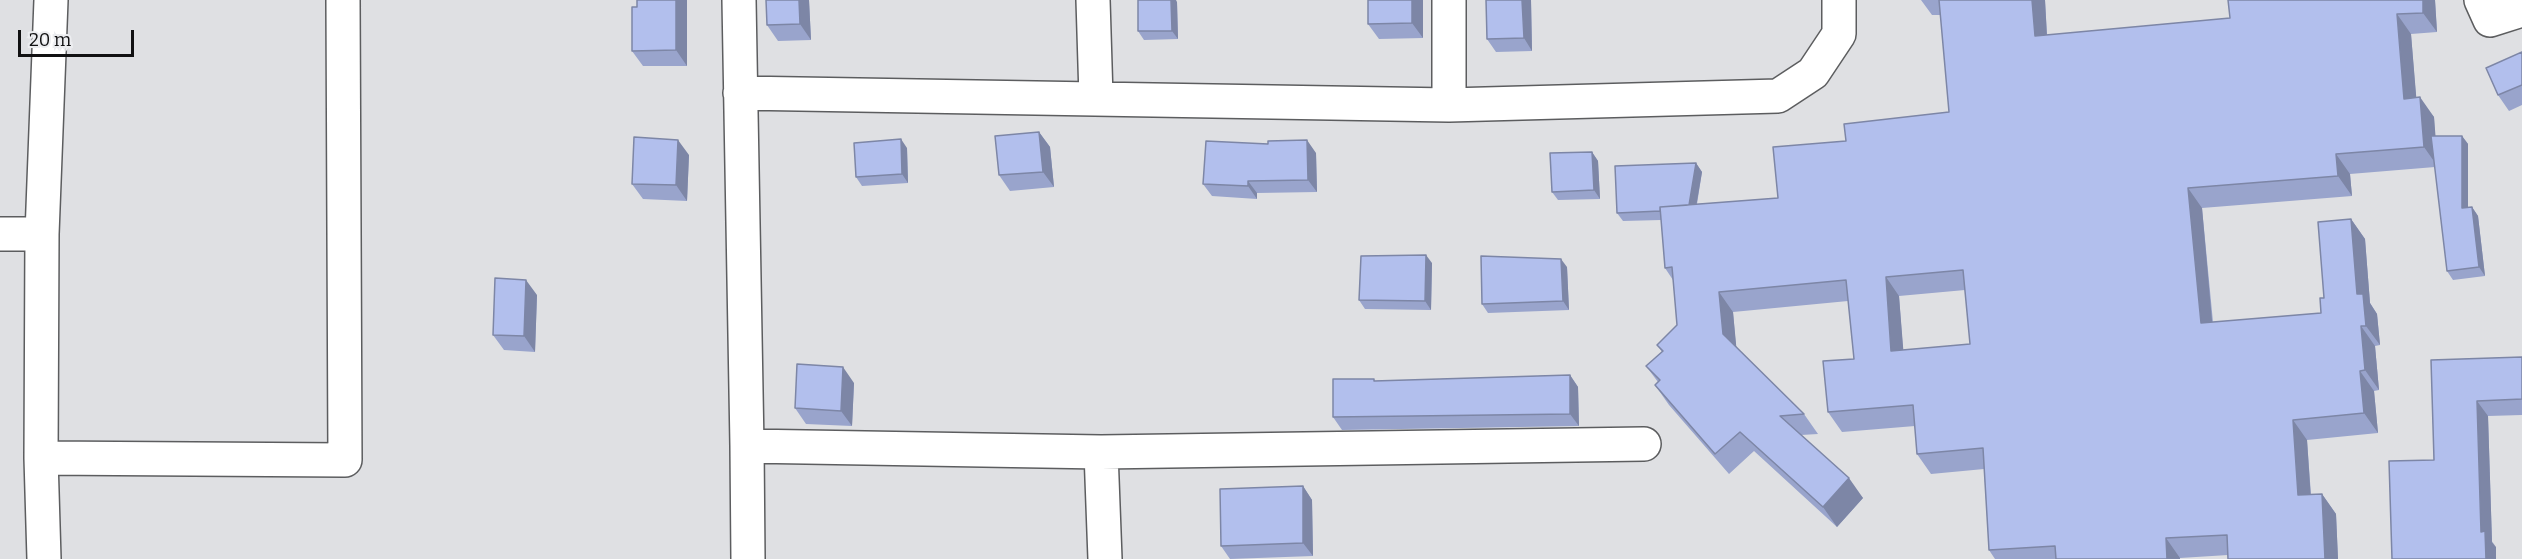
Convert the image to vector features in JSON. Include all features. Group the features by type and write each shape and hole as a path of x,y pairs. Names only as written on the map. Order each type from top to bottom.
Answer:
{"street":[{"path":"44,559 42,234 51,0"},
{"path":"42,458 345,460 343,0"},
{"path":"740,0 748,559"},
{"path":"1093,0 1096,97"},
{"path":"1449,0 1449,105"},
{"path":"740,93 1096,97 1449,105 1778,96 1813,73 1839,34 1839,0"},
{"path":"2486,10 2522,10"},
{"path":"0,234 42,234"},
{"path":"747,446 1101,452 1644,444"},
{"path":"1101,452 1106,559"}],"building":[{"path":"637,0 676,0 676,50 632,51 632,7 637,7"},
{"path":"766,0 799,0 800,24 767,25"},
{"path":"1138,0 1171,0 1172,31 1138,31"},
{"path":"1368,0 1412,0 1412,23 1368,24"},
{"path":"1486,0 1522,0 1524,38 1487,39"},
{"path":"1939,0 2032,0 2035,36 2230,18 2228,0 2423,0 2423,13 2397,14 2404,99 2420,97 2424,147 2336,154 2338,176 2188,188 2201,323 2321,313 2320,298 2324,298 2318,222 2351,219 2357,294 2363,294 2366,326 2361,326 2365,370 2360,371 2364,413 2293,420 2298,495 2322,494 2325,559 2228,559 2227,535 2166,538 2167,559 2056,559 2055,546 1989,550 1983,448 1917,454 1913,405 1828,412 1823,361 1854,359 1846,280 1719,292 1723,334 1804,414 1780,416 1849,478 1823,507 1740,432 1715,454 1655,385 1660,380 1646,366 1663,351 1657,345 1677,325 1672,267 1665,268 1660,207 1778,198 1773,147 1846,141 1844,124 1949,112","holes":["1963,270 1970,344 1891,351 1886,277"]},
{"path":"2522,52 2522,85 2498,95 2486,68"},
{"path":"1039,132 1043,172 999,175 995,136"},
{"path":"2431,136 2462,136 2462,208 2472,207 2479,267 2447,271"},
{"path":"634,137 678,140 676,185 632,184"},
{"path":"901,139 902,174 856,177 854,143"},
{"path":"1307,140 1308,180 1248,181 1248,186 1203,184 1206,141 1268,144 1268,141"},
{"path":"1592,152 1594,190 1552,192 1550,153"},
{"path":"1696,163 1689,205 1660,207 1660,211 1617,213 1615,166"},
{"path":"1426,255 1425,301 1359,300 1361,256"},
{"path":"1481,256 1561,259 1563,301 1482,304"},
{"path":"495,278 526,280 524,336 493,335"},
{"path":"2522,357 2522,399 2477,401 2481,532 2485,531 2486,559 2392,559 2389,461 2434,460 2431,360"},
{"path":"797,364 843,367 841,411 795,408"},
{"path":"1570,375 1570,414 1333,417 1333,379 1374,379 1374,381"},
{"path":"1303,486 1303,543 1221,546 1220,489"}]}
